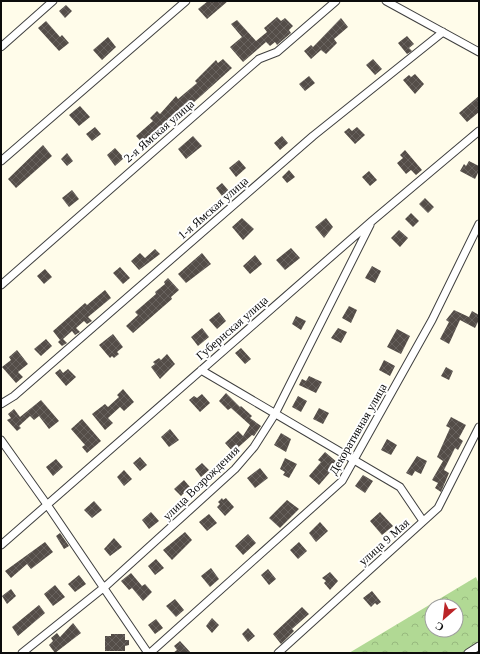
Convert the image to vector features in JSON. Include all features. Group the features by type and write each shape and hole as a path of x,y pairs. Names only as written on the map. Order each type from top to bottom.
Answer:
{"street":[{"path":"1,47 53,1"},
{"path":"1,161 186,1"},
{"name":"2-я Ямская улица","path":"1,285 259,59 277,52 336,1"},
{"path":"386,1 479,52"},
{"name":"1-я Ямская улица","path":"1,404 14,396 313,136 443,32"},
{"name":"Губернская улица","path":"1,545 48,506 372,221 479,131"},
{"name":"улица Возрождения","path":"22,653 104,588 235,469 254,447 275,414 372,221"},
{"name":"Декоративная улица","path":"149,653 342,481 432,320 479,224"},
{"path":"201,370 400,487 423,521"},
{"name":"улица 9 Мая","path":"278,653 438,508 479,427"},
{"path":"1,440 149,653"},
{"path":"468,653 479,646"}],"green space":[{"path":"476,577 479,584 479,646 467,653 349,653 424,608 424,638 464,638 464,598 441,598"}],"building":[{"path":"208,1 228,1 207,19 198,9"},
{"path":"66,5 72,11 65,18 59,11"},
{"path":"277,17 281,21 285,18 293,26 289,30 291,33 277,45 275,42 270,46 266,42 243,62 230,47 242,37 231,24 237,20 256,41 267,32 264,28"},
{"path":"341,18 348,27 334,39 337,43 326,54 321,50 311,59 304,51 311,45 313,47"},
{"path":"46,21 60,37 62,35 69,43 59,51 38,28"},
{"path":"407,36 414,44 409,48 412,51 407,54 398,43"},
{"path":"108,37 116,47 102,60 93,50"},
{"path":"223,59 232,68 192,104 191,102 181,111 184,115 180,119 177,116 143,144 136,136 153,121 150,118 157,111 160,114 176,96 178,99 197,83 195,81 216,60 218,63"},
{"path":"373,59 382,69 375,75 366,65"},
{"path":"415,74 424,84 415,94 403,80 409,75 411,77"},
{"path":"309,76 315,83 305,91 299,84"},
{"path":"479,96 479,112 467,122 459,113"},
{"path":"80,106 90,117 79,126 69,115"},
{"path":"95,127 101,134 92,141 86,134"},
{"path":"357,127 365,135 355,144 344,132 349,128 352,131"},
{"path":"193,136 202,146 186,159 178,149"},
{"path":"282,136 288,143 280,150 274,143"},
{"path":"43,145 52,156 16,188 8,179"},
{"path":"115,148 124,158 115,166 107,155"},
{"path":"405,150 422,170 416,175 411,170 406,174 397,163 403,158 400,155"},
{"path":"67,153 73,161 67,166 61,159"},
{"path":"239,160 246,168 236,177 229,168"},
{"path":"469,161 479,166 479,171 475,179 460,171 464,164 466,166"},
{"path":"289,170 295,177 287,183 282,177"},
{"path":"369,171 377,180 370,186 362,177"},
{"path":"222,183 229,191 222,196 216,188"},
{"path":"72,190 79,199 69,207 62,198"},
{"path":"425,198 434,207 428,213 419,204"},
{"path":"411,213 419,221 413,227 405,219"},
{"path":"242,218 254,229 243,240 232,227"},
{"path":"326,218 333,227 324,238 315,227"},
{"path":"399,230 408,238 400,247 391,238"},
{"path":"291,248 300,258 285,270 276,260"},
{"path":"155,249 160,254 139,270 131,261 140,253 145,258"},
{"path":"202,253 211,264 186,283 178,274"},
{"path":"255,255 262,264 250,274 243,266"},
{"path":"372,266 381,271 375,283 365,278"},
{"path":"120,267 130,278 123,284 113,273"},
{"path":"45,269 52,277 44,284 37,276"},
{"path":"168,278 179,290 171,297 172,299 133,333 126,326 138,315 135,312 156,294 155,292 165,284 164,282"},
{"path":"105,290 111,298 88,317 92,321 87,324 84,321 76,328 80,332 75,335 72,331 63,339 67,343 62,346 58,342 60,340 53,331 85,303 87,305"},
{"path":"349,306 357,310 351,323 342,318"},
{"path":"454,310 469,317 472,311 479,315 479,320 475,328 460,320 449,344 440,339 449,322 446,320"},
{"path":"219,312 226,321 217,329 209,320"},
{"path":"296,316 306,321 301,330 292,324"},
{"path":"202,328 209,337 198,346 191,337"},
{"path":"338,328 347,332 341,343 331,338"},
{"path":"397,329 410,336 401,354 387,347"},
{"path":"113,334 123,347 117,352 119,354 114,358 112,356 110,358 99,345"},
{"path":"46,339 52,346 41,356 34,349"},
{"path":"241,348 251,359 245,364 235,353"},
{"path":"17,350 28,364 18,372 23,377 16,383 2,367 11,360 9,357"},
{"path":"167,354 175,364 160,379 151,367 155,364 153,362 159,358 161,360"},
{"path":"384,360 395,366 390,376 379,370"},
{"path":"446,367 453,371 449,380 441,376"},
{"path":"60,369 63,373 68,369 76,377 66,386 55,373"},
{"path":"309,376 322,382 316,393 299,385 302,379 306,381"},
{"path":"123,389 134,402 124,411 120,407 108,418 113,423 105,430 92,414 105,404 108,407 119,397 117,395"},
{"path":"226,393 240,407 241,406 252,416 250,418 261,426 254,436 252,435 233,452 225,443 238,431 243,436 250,425 231,408 228,410 219,401"},
{"path":"202,394 210,403 200,412 189,400 194,396 197,398"},
{"path":"298,396 307,401 301,412 292,407"},
{"path":"41,400 59,421 49,429 39,416 34,420 30,416 19,426 21,428 17,431 7,420 11,418 8,414 14,409 20,417"},
{"path":"319,408 329,413 323,424 313,419"},
{"path":"451,417 466,425 459,438 463,441 458,450 455,448 444,470 449,473 441,492 435,488 438,483 432,480 443,461 437,457 450,428 446,426"},
{"path":"82,419 101,441 87,453 82,447 85,445 71,429"},
{"path":"170,429 179,440 169,447 161,437"},
{"path":"281,433 291,439 286,452 274,445"},
{"path":"387,439 397,445 391,455 381,450"},
{"path":"325,452 338,463 319,485 309,476 321,462 318,460"},
{"path":"417,456 427,461 421,474 415,471 412,476 406,473"},
{"path":"140,457 147,465 140,471 133,463"},
{"path":"285,458 297,464 289,478 283,475 285,472 280,469"},
{"path":"56,459 63,467 53,476 46,467"},
{"path":"202,463 209,470 201,477 195,469"},
{"path":"260,468 268,478 255,488 247,478"},
{"path":"124,470 132,479 124,486 117,477"},
{"path":"363,475 373,481 365,493 355,486"},
{"path":"184,480 190,487 181,496 174,489"},
{"path":"222,498 223,500 226,498 234,507 225,516 217,507 220,504 218,502"},
{"path":"287,500 299,509 280,528 269,518"},
{"path":"94,501 102,510 92,518 84,510"},
{"path":"151,512 159,521 149,529 142,520"},
{"path":"380,512 393,526 382,535 370,521"},
{"path":"209,514 217,523 207,531 199,522"},
{"path":"320,522 328,531 316,542 309,533"},
{"path":"185,532 192,540 172,560 163,550"},
{"path":"60,533 69,546 64,549 56,536"},
{"path":"248,534 256,543 243,555 235,546"},
{"path":"114,538 122,547 110,556 104,549"},
{"path":"45,542 53,552 31,569 27,564 11,578 5,571"},
{"path":"299,542 307,551 298,559 290,550"},
{"path":"156,559 164,568 155,575 148,566"},
{"path":"211,568 219,579 210,587 201,576"},
{"path":"268,569 276,579 269,585 261,575"},
{"path":"330,572 338,581 330,590 324,583 326,581 322,578"},
{"path":"131,573 142,586 145,584 152,592 143,601 132,588 129,590 121,581"},
{"path":"79,575 86,584 75,592 68,584"},
{"path":"55,585 65,597 53,606 44,594"},
{"path":"11,589 16,596 7,604 2,596"},
{"path":"372,591 381,602 377,605 375,603 371,607 363,598"},
{"path":"175,599 184,610 176,617 166,606"},
{"path":"39,605 45,613 18,636 12,627"},
{"path":"302,607 309,614 292,629 294,631 281,644 273,634"},
{"path":"212,618 219,625 212,633 206,626"},
{"path":"156,619 163,628 155,634 148,625"},
{"path":"73,623 81,633 55,653 49,645 53,641 51,638 57,633 60,637"},
{"path":"248,628 255,636 248,642 242,634"},
{"path":"111,634 125,634 125,640 129,640 129,645 125,646 125,651 105,651 105,636 111,636"},
{"path":"180,641 191,653 173,653 177,650 174,646"}]}
